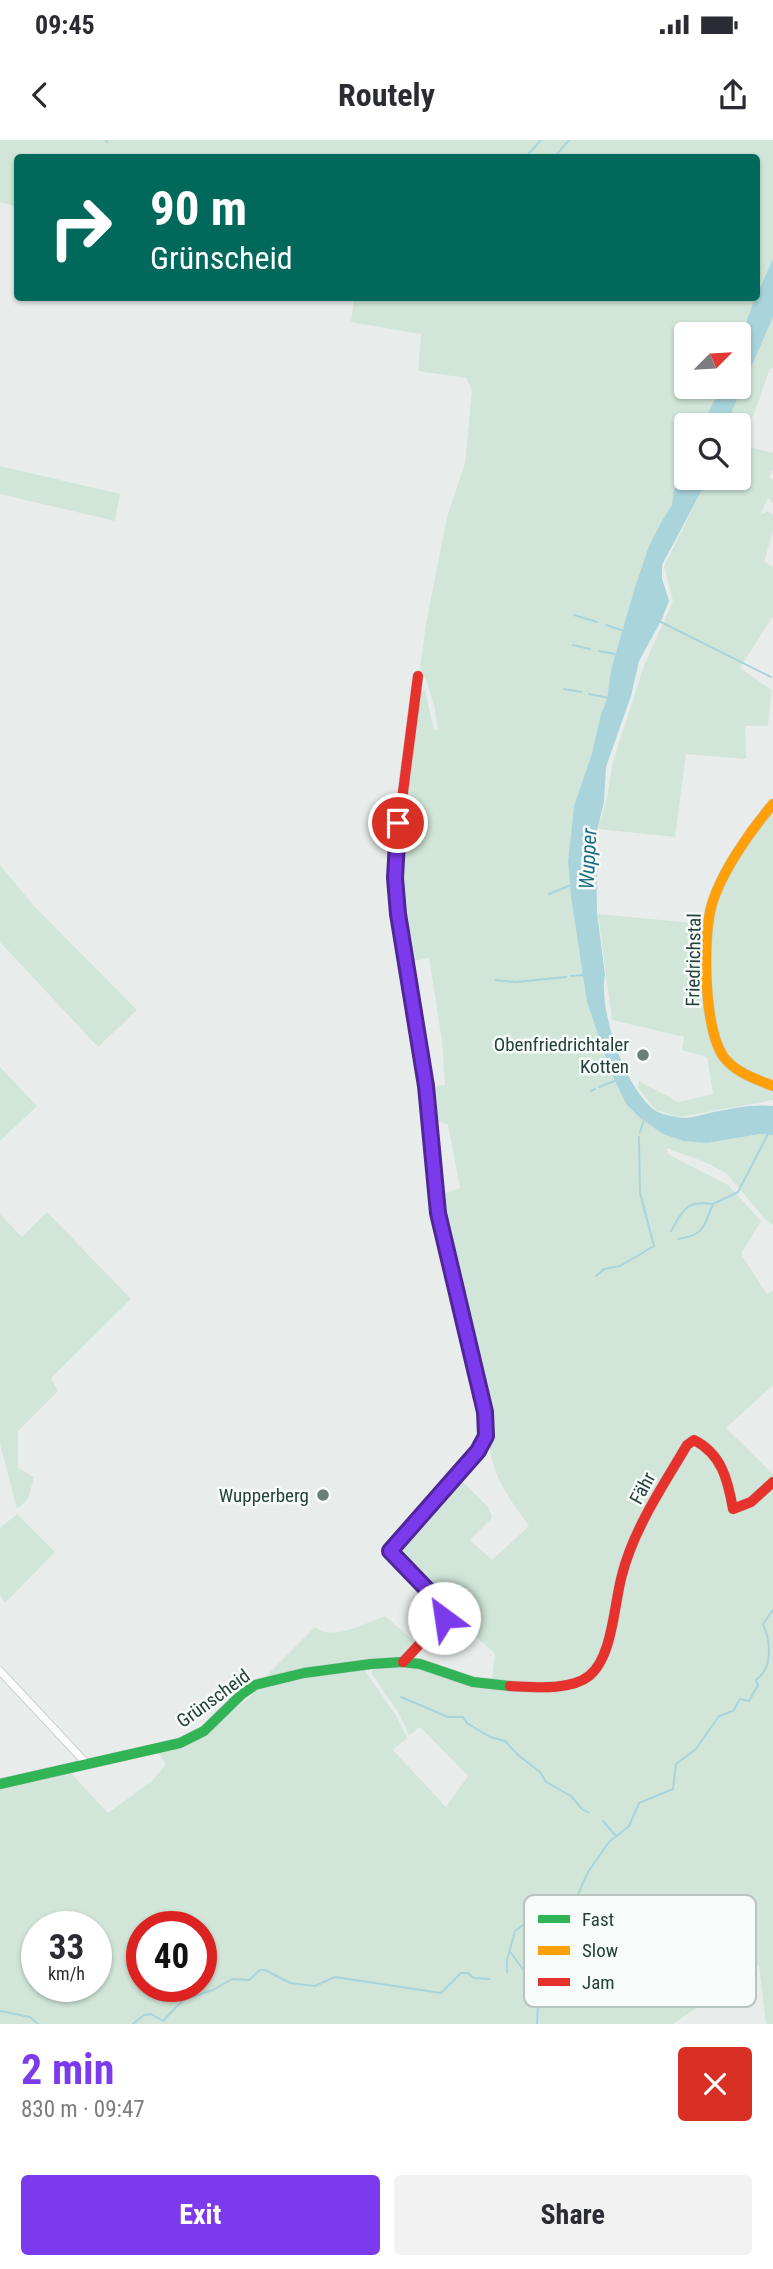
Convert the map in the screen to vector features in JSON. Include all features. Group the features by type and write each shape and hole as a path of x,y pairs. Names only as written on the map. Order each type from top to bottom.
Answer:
{"street":[{"path":"403,1662 444,1618 444,1607 390,1551 478,1451 486,1436 485,1412 438,1213 426,1086 398,914 396,846 418,676"},
{"name":"Friedrichstal","path":"773,804 741,849 717,891 710,909 708,953 708,1008 713,1033 723,1055 750,1077 773,1086"},
{"name":"Fähr","path":"585,1680 597,1667 607,1641 624,1564 659,1489 687,1445 694,1440 701,1443 723,1468 733,1508 751,1502 773,1482"},
{"name":"Grünscheid","path":"0,1784 180,1743 203,1731 254,1685 285,1677 403,1662 441,1670 472,1682 497,1685 567,1684 585,1680"},
{"path":"0,1671 86,1763"}],"green space":[{"path":"0,140 773,140 773,259 760,286 760,154 14,154 14,206 0,202"},
{"path":"354,301 754,301 747,322 674,322 674,399 715,399 708,413 674,413 672,505 649,546 635,587 611,670 607,699 592,753 574,806 568,861 587,1002 610,1070 626,1104 663,1134 707,1143 760,1134 773,1135 773,1225 726,1173 667,1148 668,1154 728,1185 761,1221 741,1254 767,1294 773,1291 773,1385 726,1428 773,1474 773,2024 766,2024 759,1965 756,1967 756,1895 524,1895 524,2007 698,2007 673,2024 0,2024 0,1789 69,1771 108,1813 152,1781 166,1764 157,1751 206,1735 257,1690 281,1681 363,1668 397,1717 407,1738 393,1750 446,1807 468,1776 420,1727 409,1735 400,1715 372,1674 373,1667 404,1665 468,1684 491,1686 495,1654 455,1618 448,1602 443,1603 395,1549 460,1479 489,1508 492,1518 470,1540 492,1560 529,1526 512,1502 493,1465 490,1421 445,1233 445,1193 460,1188 448,1125 431,1118 429,1087 445,1085 442,1041 429,958 409,962 396,877 419,691 425,691 434,730 438,730 434,705 420,669 426,623 447,517 465,463 472,390 466,378 418,371 421,334 351,322"},
{"path":"773,317 773,369 770,368 751,422 751,413 731,413 737,399 751,399 751,368"},
{"path":"751,447 773,453 773,469 769,477 773,480 773,504 768,498 760,515 768,511 773,514 773,531 764,562 773,567 773,616 740,668 772,690 768,726 745,726 746,759 686,754 675,837 598,829 613,761 645,663 673,601 664,566 702,490 751,490"},
{"path":"0,466 120,494 115,521 0,494"},
{"path":"773,810 773,1100 680,1117 656,1110 638,1088 639,1081 678,1102 713,1094 707,1057 682,1050 684,1037 612,1020 598,914 704,924 738,861"},
{"path":"0,865 34,906 137,1010 98,1047 0,942"},
{"path":"0,1067 37,1106 0,1141"},
{"path":"47,1212 131,1299 51,1378 58,1391 18,1431 18,1468 34,1477 28,1499 17,1509 0,1444 0,1214 22,1237"},
{"path":"17,1514 55,1552 5,1603 0,1595 0,1528"},
{"path":"385,1616 417,1644 403,1657 265,1677 315,1627 330,1633 340,1632"}],"water":[{"path":"773,259 773,317 751,368 751,322 746,322 754,301 760,301 760,287"},
{"path":"715,399 737,399 731,413 708,413"},
{"name":"Wupper","path":"674,490 702,490 662,565 662,578 669,601 639,661 631,696 606,767 604,802 596,835 597,913 610,1028 625,1068 645,1101 658,1112 681,1118 744,1107 773,1106 773,1135 760,1134 707,1143 684,1141 663,1134 626,1104 610,1070 587,1002 568,861 574,806 607,699 611,670 649,546 672,505"}],"waterway":[{"path":"529,154 541,140"},
{"path":"557,154 569,140"},
{"path":"574,615 597,622"},
{"path":"659,621 771,677"},
{"path":"606,625 625,631"},
{"path":"573,645 590,649"},
{"path":"599,651 615,654"},
{"path":"564,689 581,692"},
{"path":"589,694 609,698"},
{"name":"Wupper","path":"549,894 571,885"},
{"path":"571,976 584,975"},
{"path":"495,980 516,982 566,977"},
{"path":"599,1087 617,1080"},
{"path":"591,1091 595,1089"},
{"path":"640,1132 644,1120"},
{"path":"678,1239 702,1229 713,1204 738,1192 768,1134"},
{"path":"596,1276 604,1269 620,1266 654,1246 640,1193 639,1137"},
{"path":"671,1231 686,1208 696,1204 712,1204"},
{"path":"577,1895 588,1872 609,1842 629,1826 639,1803 673,1789 676,1764 696,1749 719,1716 733,1711 740,1699 749,1701 758,1685 756,1680 762,1675 768,1662 769,1646 763,1624 773,1610"},
{"path":"401,1697 448,1717 463,1717 467,1723 490,1737 505,1741 540,1772 546,1782 571,1796 589,1813"},
{"path":"603,1821 616,1836"},
{"path":"507,1972 507,1960 515,1931 524,1924"},
{"path":"511,1953 524,1971"},
{"path":"133,2024 144,2015 151,2014 163,2021 183,2000 213,1990 232,1979 249,1980 260,1970 290,1983 315,1986 335,1977 441,1993 461,1973 468,1973 474,1978 490,1979"},
{"path":"537,2024 538,2007"},
{"path":"0,2011 30,2017 38,2024"}],"traffic: fast":[{"path":"399,919 426,1086 438,1213 453,1277"},
{"path":"0,1784 180,1743 204,1731 255,1685 304,1673 402,1662 420,1664 473,1682 510,1686"}],"traffic: slow":[{"path":"773,804 738,851 717,891 709,919 706,959 712,1025 723,1056 739,1071 773,1086"}],"traffic: jam":[{"path":"399,919 395,878 396,846 418,676"},
{"path":"403,1662 444,1618 444,1607 390,1551 478,1451 486,1436 485,1412 453,1277"},
{"path":"510,1686 551,1687 572,1684 589,1676 597,1667 612,1629 627,1558 650,1508 687,1445 694,1440 704,1446 717,1461 726,1479 733,1509 751,1502 773,1482"}],"place":[{"name":"Obenfriedrichtaler Kotten","path":"643,1055"},
{"name":"Wupperberg","path":"323,1495"}],"route":[{"path":"398,823 395,878 398,914 426,1086 438,1213 485,1412 486,1436 478,1451 390,1551 444,1607 444,1618"}]}
